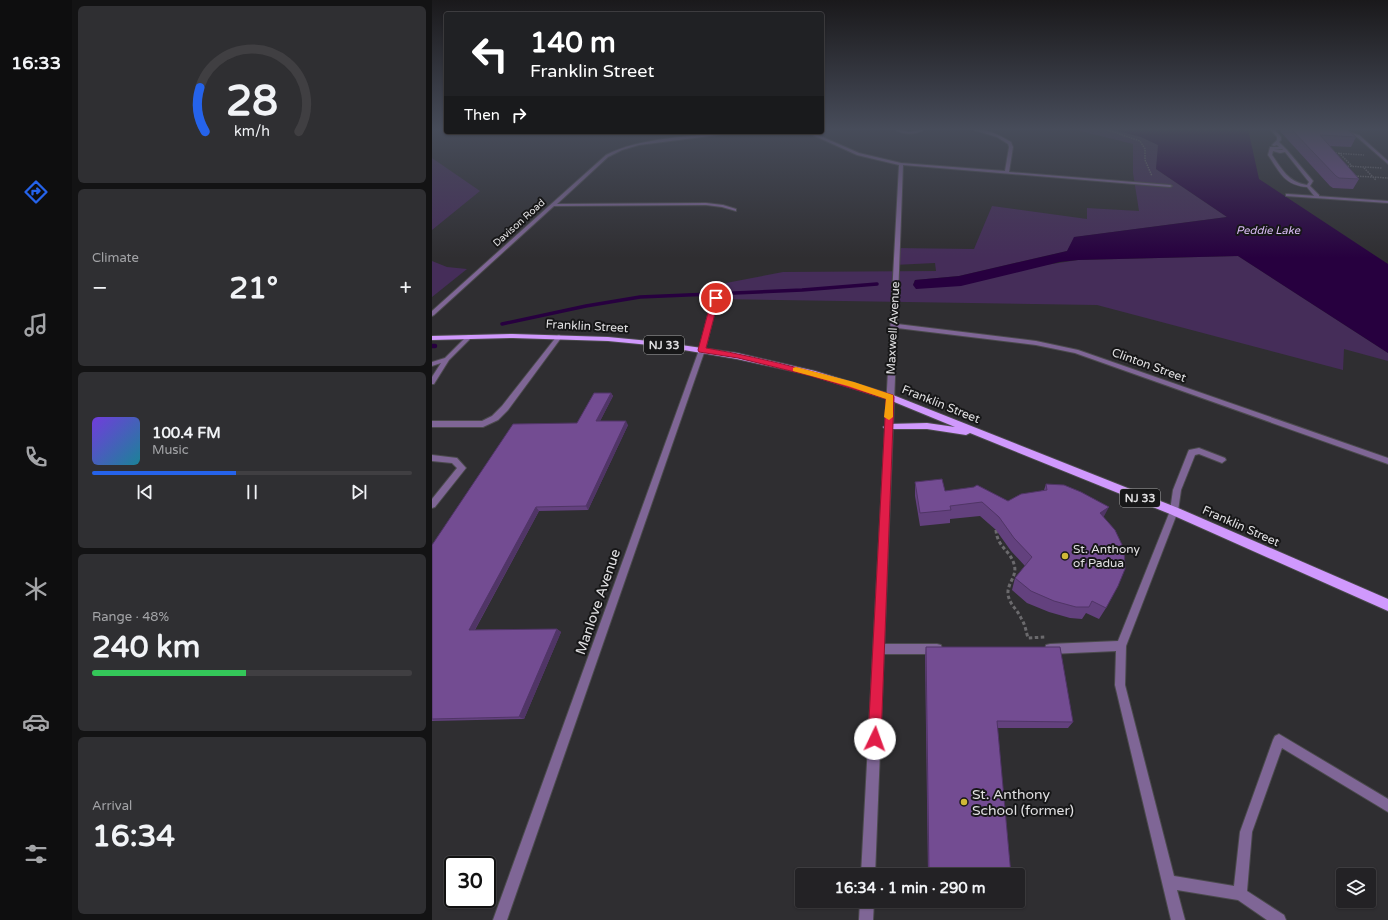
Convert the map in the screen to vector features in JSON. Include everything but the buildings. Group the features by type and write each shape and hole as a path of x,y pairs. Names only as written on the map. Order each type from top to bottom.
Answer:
{"main road":[{"name":"Franklin Street","path":"432,338 559,337 608,339 702,350 738,356 812,374 890,397 1174,511 1388,605"},
{"path":"888,427 927,426 983,435"}],"street":[{"name":"Davison Road","path":"432,314 589,172"},
{"name":"Maxwell Avenue","path":"868,868 901,172"},
{"path":"994,172 1170,186"},
{"path":"1282,172 1287,179 1300,185 1308,186 1317,196"},
{"path":"1304,172 1312,182 1308,186"},
{"path":"1288,195 1388,202"},
{"path":"552,205 706,204 723,206 734,210"},
{"name":"Manlove Avenue","path":"500,920 702,350 717,291"},
{"name":"Clinton Street","path":"894,326 1036,343 1076,351 1388,462"},
{"path":"432,382 447,359 470,337"},
{"path":"432,424 483,424 495,418 505,408 559,337"},
{"path":"432,364 447,359"},
{"path":"1178,920 1170,882 1164,864 1120,685 1121,646 1174,511 1177,490 1192,452 1199,451 1222,460"},
{"path":"432,458 454,460 462,468 432,505"},
{"path":"1041,649 1121,646"},
{"path":"879,649 947,649"},
{"path":"1240,894 1246,832 1279,740 1388,806"},
{"path":"1170,882 1240,894 1279,920"},
{"path":"866,920 867,908"}],"path":[{"path":"1150,172 1155,184"},
{"path":"1369,172 1376,180"},
{"path":"1353,176 1388,178"},
{"path":"996,530 996,537 999,544 1006,551 1015,566 1015,573 1008,591 1010,605 1021,617 1028,638 1051,637"}],"shaded area":[{"path":"432,172 452,172 480,191 432,230"},
{"path":"1160,172 1227,217 1075,237 1067,251 959,276 915,280 913,285 1078,260 1238,256 1388,353 1388,361 1344,349 1343,370 1097,305 718,299 726,283 783,272 936,271 935,263 894,265 894,248 974,249 992,206 1087,219 1087,208 1139,211 1133,173"},
{"path":"432,261 447,267 467,269 432,297"}],"water":[{"name":"Peddie Lake","path":"1160,172 1257,172 1259,179 1388,264 1388,353 1238,256 1078,260 1060,262 961,286 916,289 913,285 915,280 959,276 1067,251 1074,237 1227,217"}],"waterway":[{"path":"502,324 586,306 640,297 802,290 877,284"}],"slow traffic":[{"path":"796,369 851,384 890,397 889,417"}],"place":[{"name":"St. Anthony of Padua","path":"1065,556"},
{"name":"St. Anthony School (former)","path":"964,802"}],"route":[{"path":"716,298 702,350 774,364 851,384 890,397 875,739"}]}
